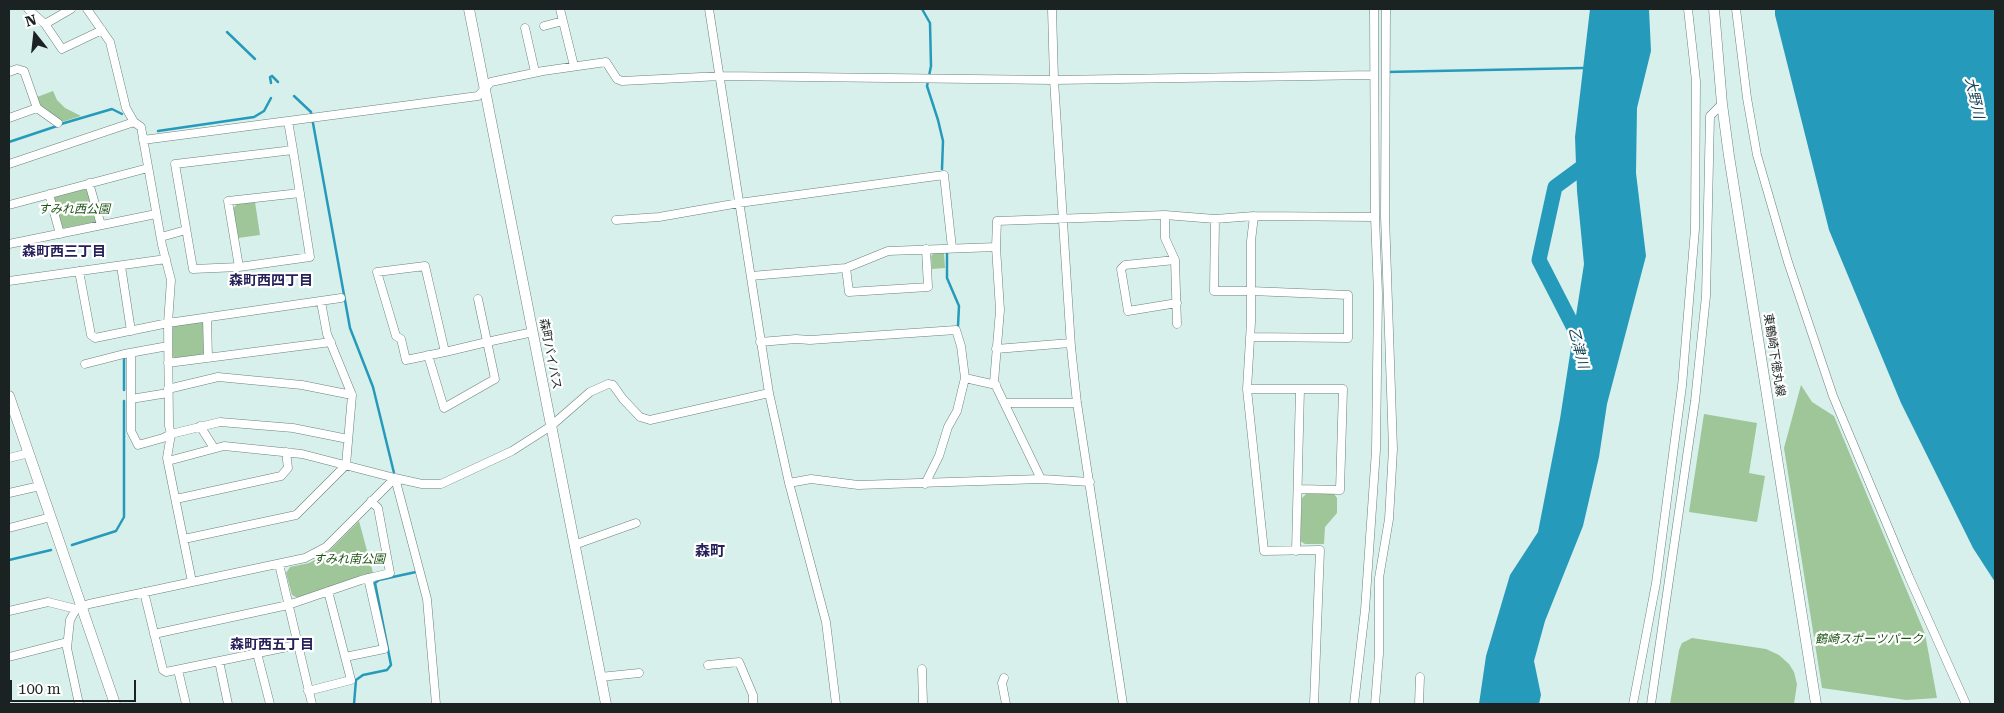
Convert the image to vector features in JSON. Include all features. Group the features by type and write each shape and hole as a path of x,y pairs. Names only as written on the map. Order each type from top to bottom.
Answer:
{"street":[{"path":"28,9 45,24 62,49 102,30"},
{"path":"45,24 71,9"},
{"path":"87,9 110,42 126,108 134,122 141,127 156,214 171,280 168,323 168,391 171,434 168,461 192,582"},
{"name":"森町バイパス","path":"469,9 606,704"},
{"path":"560,9 574,66"},
{"path":"709,9 721,76 769,393 789,483 826,622 836,704"},
{"path":"1052,9 1054,80 1070,343 1077,403 1123,704"},
{"path":"1354,704 1365,610 1376,450 1378,294 1375,216 1374,9"},
{"path":"1375,704 1379,654 1379,578 1389,519 1393,449 1385,216 1386,9"},
{"path":"1633,704 1656,583 1682,386 1694,249 1696,81 1688,9"},
{"name":"東鶴崎下徳丸線","path":"1714,9 1722,104 1816,704"},
{"path":"1736,9 1747,98 1757,155 1788,262 1833,396 1909,577 1966,704"},
{"path":"544,26 563,21"},
{"path":"525,28 536,72"},
{"path":"143,140 478,96 490,82 536,72 606,62 617,79 622,81 721,76 1054,80 1374,75"},
{"path":"9,72 17,69 24,72 37,108 58,123"},
{"path":"1651,704 1695,401 1706,296 1710,116 1722,104"},
{"path":"9,118 37,108"},
{"path":"288,121 293,150 310,256 239,267 193,269 175,164 293,150"},
{"path":"9,164 134,122"},
{"path":"9,205 148,168"},
{"path":"616,220 659,217 740,203 944,175 952,248"},
{"path":"89,183 101,225"},
{"path":"239,267 228,201 300,193"},
{"path":"49,194 60,234"},
{"path":"9,244 156,214"},
{"path":"1041,479 994,382 1000,310 996,247 997,221 1165,215 1214,219 1254,216 1375,216"},
{"path":"1165,215 1165,238 1175,260 1177,324"},
{"path":"1254,216 1247,389 1264,551 1320,550 1314,704"},
{"path":"1214,219 1214,291 1348,295 1348,338 1250,337"},
{"path":"161,236 186,230"},
{"path":"750,276 846,268 888,251 996,247"},
{"path":"846,268 849,292 928,287 926,249"},
{"path":"9,281 166,260"},
{"path":"1175,260 1124,265 1122,269 1128,311 1177,303"},
{"path":"121,266 131,331"},
{"path":"444,352 425,266 377,272 396,336 401,339 406,360 444,352 533,332"},
{"path":"79,272 91,335 95,338 168,323 341,298"},
{"path":"428,355 444,408 495,379 478,299"},
{"path":"184,539 296,515 346,465 352,395 331,342 321,302"},
{"path":"208,318 208,358"},
{"path":"760,342 796,338 810,340 956,330 961,346 965,378 957,411 948,426 939,456 925,484"},
{"path":"168,363 331,342"},
{"path":"996,349 1070,343"},
{"path":"85,364 168,346"},
{"path":"131,353 131,431 138,445 171,434 220,422 304,430 348,439"},
{"path":"131,399 218,377 302,385 352,395"},
{"path":"965,378 996,384"},
{"path":"168,461 224,446 286,452 422,484 441,484 512,452 551,426 590,392 608,384 613,385 623,399 640,416 650,420 769,393"},
{"path":"1247,389 1343,389 1340,490 1298,489"},
{"path":"1296,550 1300,389"},
{"path":"9,396 12,413 29,453 51,517 79,608 115,704"},
{"path":"1005,403 1077,403"},
{"path":"200,426 214,448"},
{"path":"176,499 281,476 288,468 286,452"},
{"path":"9,458 29,453"},
{"path":"79,704 67,642 71,616 79,608 89,604 305,558 322,550 395,478"},
{"path":"395,478 427,599 436,704"},
{"path":"789,483 812,479 858,485 1041,479 1090,482"},
{"path":"9,493 40,486"},
{"path":"154,634 288,606 368,578 390,573 378,508 371,502"},
{"path":"9,528 51,517"},
{"path":"574,545 636,523"},
{"path":"279,564 312,704"},
{"path":"345,657 384,649 368,578"},
{"path":"144,592 163,670 166,672 297,645"},
{"path":"308,691 351,680 328,592"},
{"path":"9,611 48,602 79,608"},
{"path":"9,657 67,642"},
{"path":"258,653 270,704"},
{"path":"219,661 228,704"},
{"path":"708,665 739,662 753,695 753,704"},
{"path":"922,668 924,704"},
{"path":"178,670 186,704"},
{"path":"600,677 639,673"},
{"path":"1419,704 1420,677"},
{"path":"1004,678 1002,683 1006,704"}],"green space":[{"path":"53,91 57,100 65,108 81,116 62,122 41,106 37,97"},
{"name":"すみれ西公園","path":"84,189 88,191 95,222 61,227 54,200 55,197"},
{"path":"255,202 260,235 238,238 233,209 237,204"},
{"path":"934,253 944,253 945,268 932,269 931,256"},
{"path":"202,322 205,325 205,351 203,355 175,358 172,356 173,326"},
{"name":"鶴崎スポーツパーク","path":"1801,385 1812,402 1834,416 1925,634 1937,698 1906,700 1822,688 1784,448"},
{"path":"1704,414 1757,423 1749,473 1765,476 1757,522 1689,512"},
{"path":"1306,494 1334,494 1337,498 1337,513 1325,527 1324,544 1305,544 1300,541 1302,498"},
{"name":"すみれ南公園","path":"359,521 373,573 298,598 292,595 286,573 290,567 309,563 325,555"},
{"path":"1692,638 1766,649 1779,655 1789,664 1794,672 1797,684 1794,704 1670,704 1679,650 1682,643"}],"water":[{"path":"1590,9 1649,9 1651,51 1637,108 1636,173 1646,256 1607,404 1599,457 1583,526 1545,621 1534,661 1541,695 1539,704 1479,704 1486,656 1510,575 1538,532 1560,419 1584,264 1577,191 1575,137"},
{"name":"大野川","path":"1775,9 1995,9 1995,582 1973,548 1901,403 1829,230"}],"waterway":[{"path":"922,9 930,23 931,66 927,86 943,141 942,169"},
{"path":"227,32 255,59"},
{"path":"1386,72 1583,68"},
{"path":"272,76 278,82"},
{"path":"271,83 270,77 272,76"},
{"path":"294,96 311,112 350,328 373,387 394,473"},
{"path":"158,131 254,117 264,111 271,98"},
{"path":"61,124 112,109 122,114"},
{"path":"9,142 57,126"},
{"name":"乙津川","path":"1579,347 1576,332 1539,260 1555,187 1591,159"},
{"path":"947,253 947,278 959,306 958,326"},
{"path":"124,357 124,390"},
{"path":"72,545 116,531 124,517 124,401"},
{"path":"9,560 51,550"},
{"path":"354,704 356,680 363,675 387,670 391,665 375,583 379,580 416,572"}],"district":[{"name":"森町西三丁目","path":"64,252"},
{"name":"森町西四丁目","path":"271,281"},
{"name":"森町","path":"710,552"},
{"name":"森町西五丁目","path":"272,645"}]}
